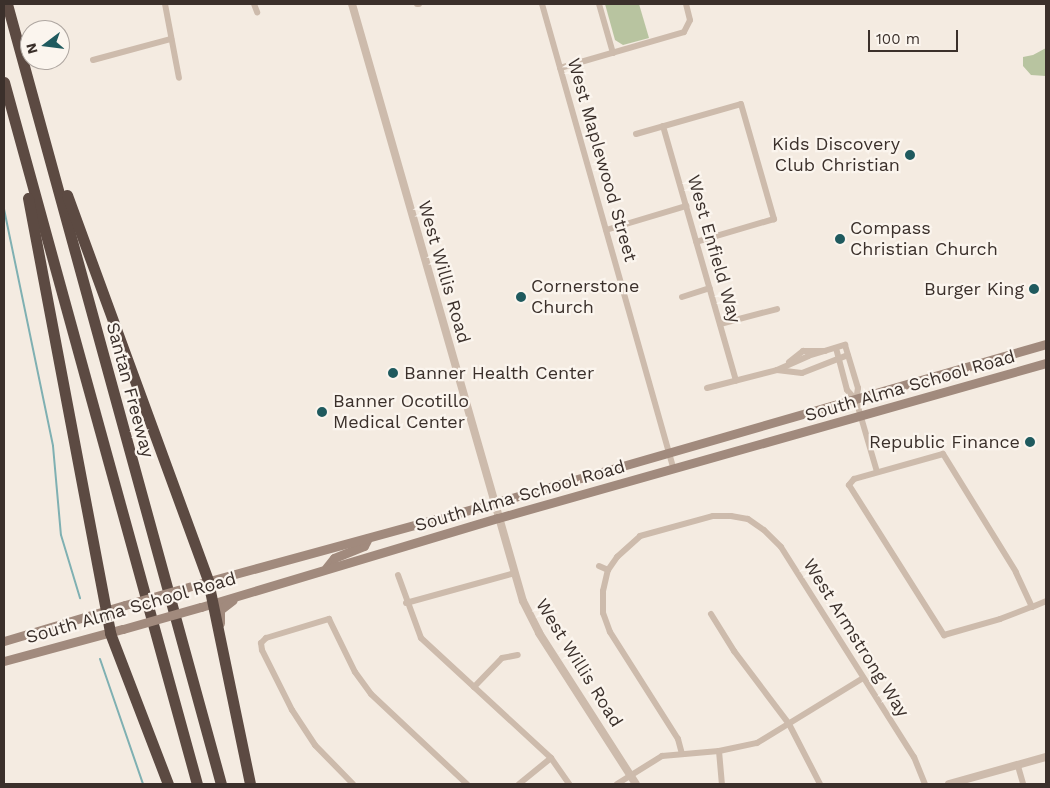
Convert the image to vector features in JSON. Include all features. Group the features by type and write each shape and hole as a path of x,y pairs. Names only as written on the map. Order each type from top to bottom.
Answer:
{"highway":[{"name":"Santan Freeway","path":"8,4 221,784"},
{"path":"4,82 197,784"},
{"path":"4,86 32,215 110,633 168,784"},
{"path":"34,102 85,251 208,581 206,605 237,724 250,784"}],"main road":[{"name":"South Alma School Road","path":"4,640 208,581 494,503 1046,344"},
{"name":"South Alma School Road","path":"4,661 123,630 498,518 862,417 1046,363"},
{"path":"326,568 334,558 364,546 368,538"},
{"path":"237,724 237,706 219,616 226,604 244,593"}],"street":[{"path":"165,4 179,78"},
{"path":"254,4 257,12"},
{"name":"West Willis Road","path":"352,4 523,601 539,632 636,784"},
{"name":"West Maplewood Street","path":"542,4 674,469"},
{"path":"599,4 613,53"},
{"path":"560,68 688,28 690,20 686,4"},
{"path":"93,60 171,39"},
{"path":"636,134 741,104 774,219 696,242"},
{"name":"West Enfield Way","path":"663,126 736,380"},
{"path":"606,230 686,206"},
{"path":"682,297 710,288"},
{"path":"720,324 777,310"},
{"path":"707,388 777,370 788,364 845,345 858,388 856,400"},
{"path":"836,348 847,390 856,400 862,417 877,472"},
{"path":"777,370 802,373 848,355"},
{"path":"1032,607 1016,572 942,454 854,479 849,484 944,635 1032,607 1046,601"},
{"name":"West Armstrong Way","path":"608,570 617,557 640,536 713,516 748,520 764,530 780,547 914,758 925,784"},
{"path":"599,566 608,570 602,591 604,612 610,632 678,739 682,754"},
{"path":"406,603 514,573"},
{"path":"398,575 406,603 421,638 551,758 569,784"},
{"path":"711,614 734,651 789,724 820,784"},
{"path":"352,784 315,745 292,710 261,643 266,638 329,619 355,672 371,694 467,784"},
{"path":"474,687 502,658 518,655"},
{"path":"617,784 662,756 719,751 757,742 863,678"},
{"path":"719,751 722,784"},
{"path":"949,784 1046,757"},
{"path":"519,784 551,758"},
{"path":"1018,766 1023,784"}],"green space":[{"path":"605,4 639,4 649,38 623,45 615,40"},
{"path":"1046,48 1046,76 1031,75 1023,66 1023,57 1033,55"}],"waterway":[{"path":"4,209 53,446 61,535 80,598"},
{"path":"100,659 143,784"}],"place":[{"name":"Kids Discovery Club Christian","path":"910,155"},
{"name":"Compass Christian Church","path":"840,239"},
{"name":"Burger King","path":"1034,289"},
{"name":"Cornerstone Church","path":"521,297"},
{"name":"Banner Health Center","path":"393,373"},
{"name":"Banner Ocotillo Medical Center","path":"322,412"},
{"name":"Republic Finance","path":"1030,442"}]}
